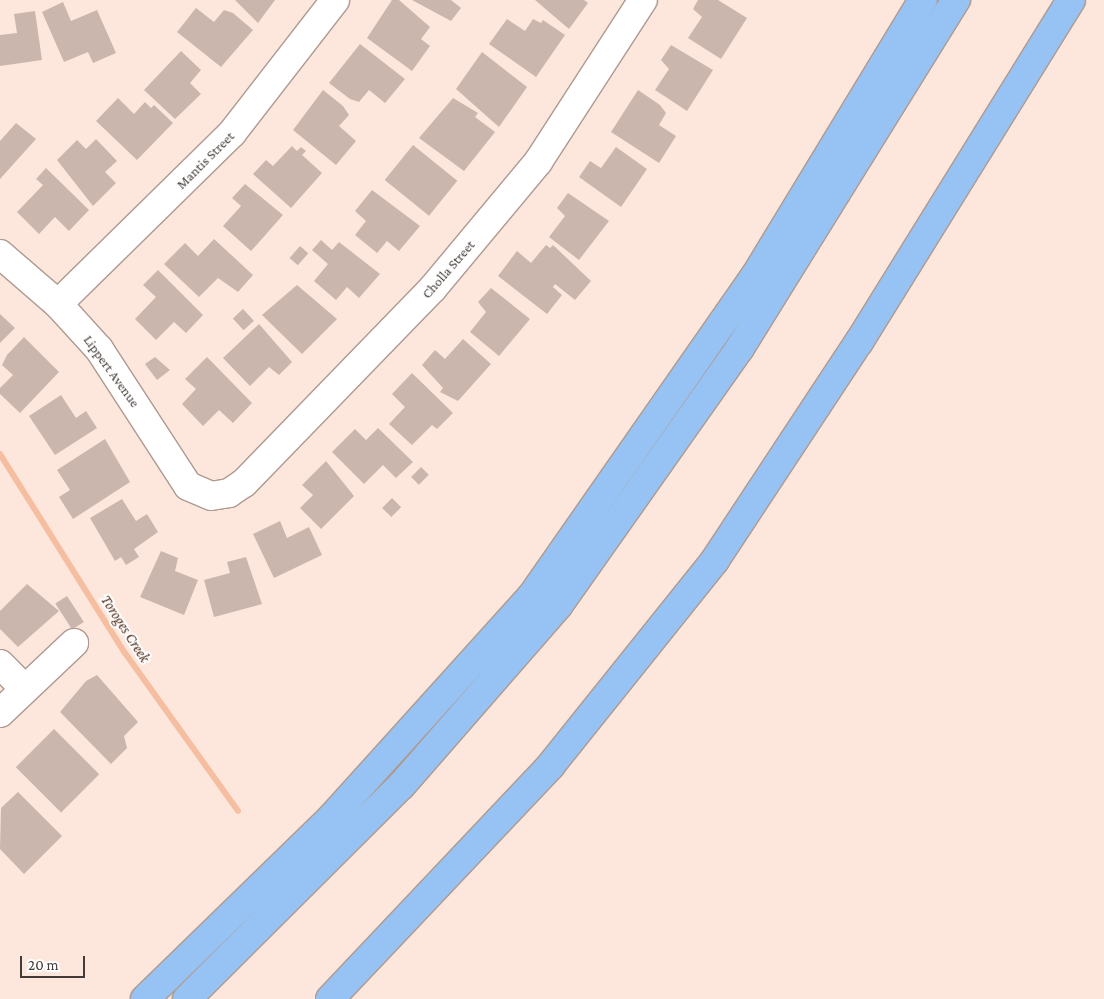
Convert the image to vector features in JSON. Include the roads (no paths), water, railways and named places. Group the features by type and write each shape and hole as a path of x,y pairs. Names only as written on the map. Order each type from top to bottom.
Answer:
{"highway":[{"path":"145,999 332,817 530,597 755,276 923,0"},
{"path":"187,999 401,786 558,606 740,348 956,0"},
{"path":"330,999 551,765 715,560 859,342 1071,0"}],"street":[{"name":"Mantis Street","path":"58,304 232,133 335,0"},
{"name":"Cholla Street","path":"211,496 229,493 244,483 433,288 538,162 643,0"},
{"name":"Lippert Avenue","path":"0,254 58,304 99,349 188,486 211,496"},
{"path":"0,713 24,688 74,643"},
{"path":"0,664 24,688"}],"waterway":[{"name":"Toroges Creek","path":"0,454 125,653 238,811"}]}
